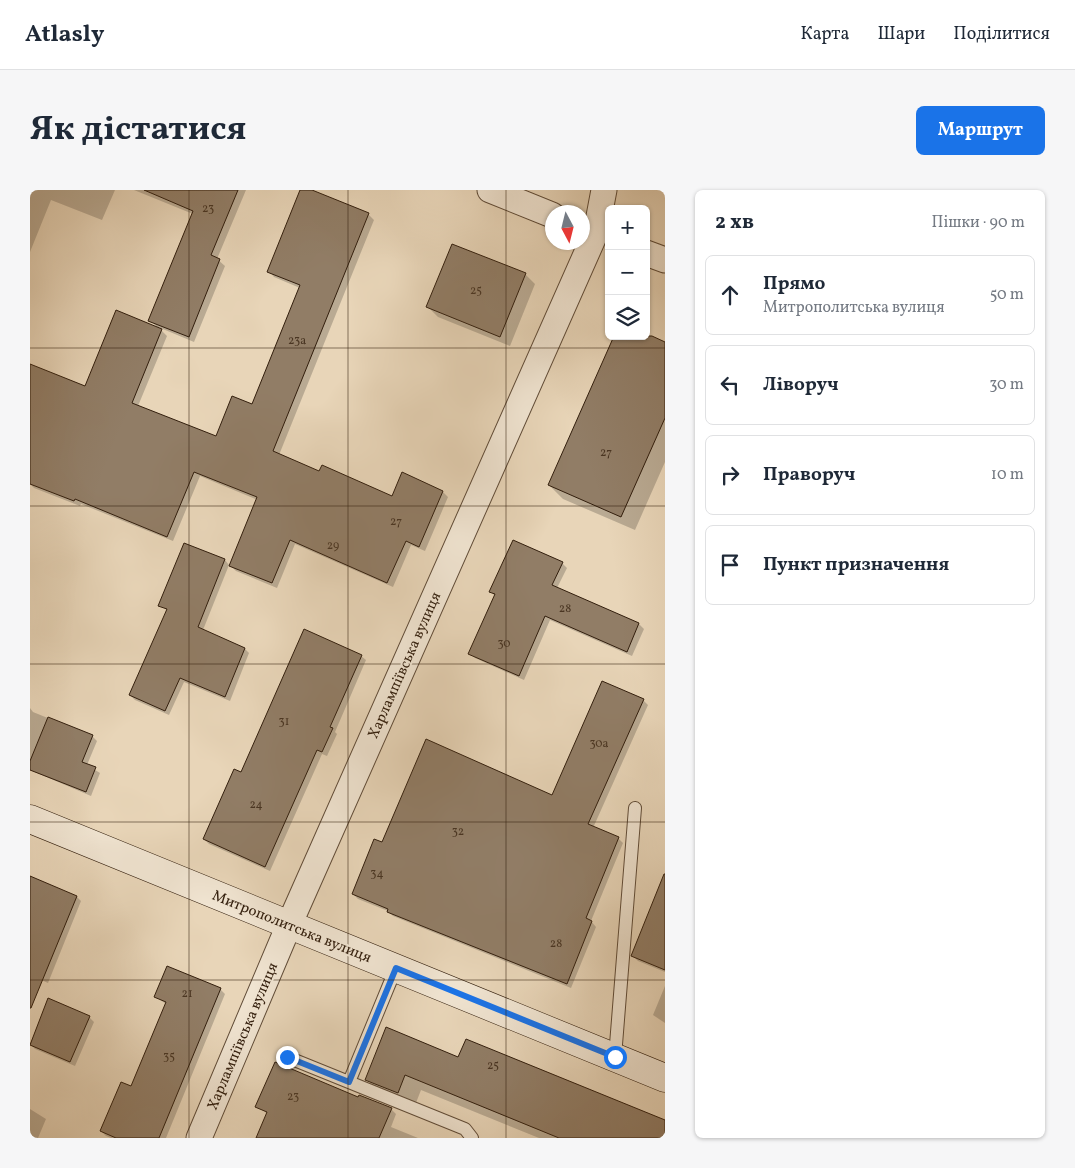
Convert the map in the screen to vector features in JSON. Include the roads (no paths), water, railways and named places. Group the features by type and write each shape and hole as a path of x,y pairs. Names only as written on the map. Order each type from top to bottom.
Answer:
{"street":[{"path":"490,190 545,212"},
{"name":"Харлампіївська вулиця","path":"199,1138 289,925 596,232 604,190"},
{"path":"650,254 665,260"},
{"name":"Митрополитська вулиця","path":"30,820 665,1078"}],"lane":[{"path":"615,1057 635,808"},
{"path":"349,1082 396,968"},
{"path":"287,1057 465,1129 472,1138"}]}
